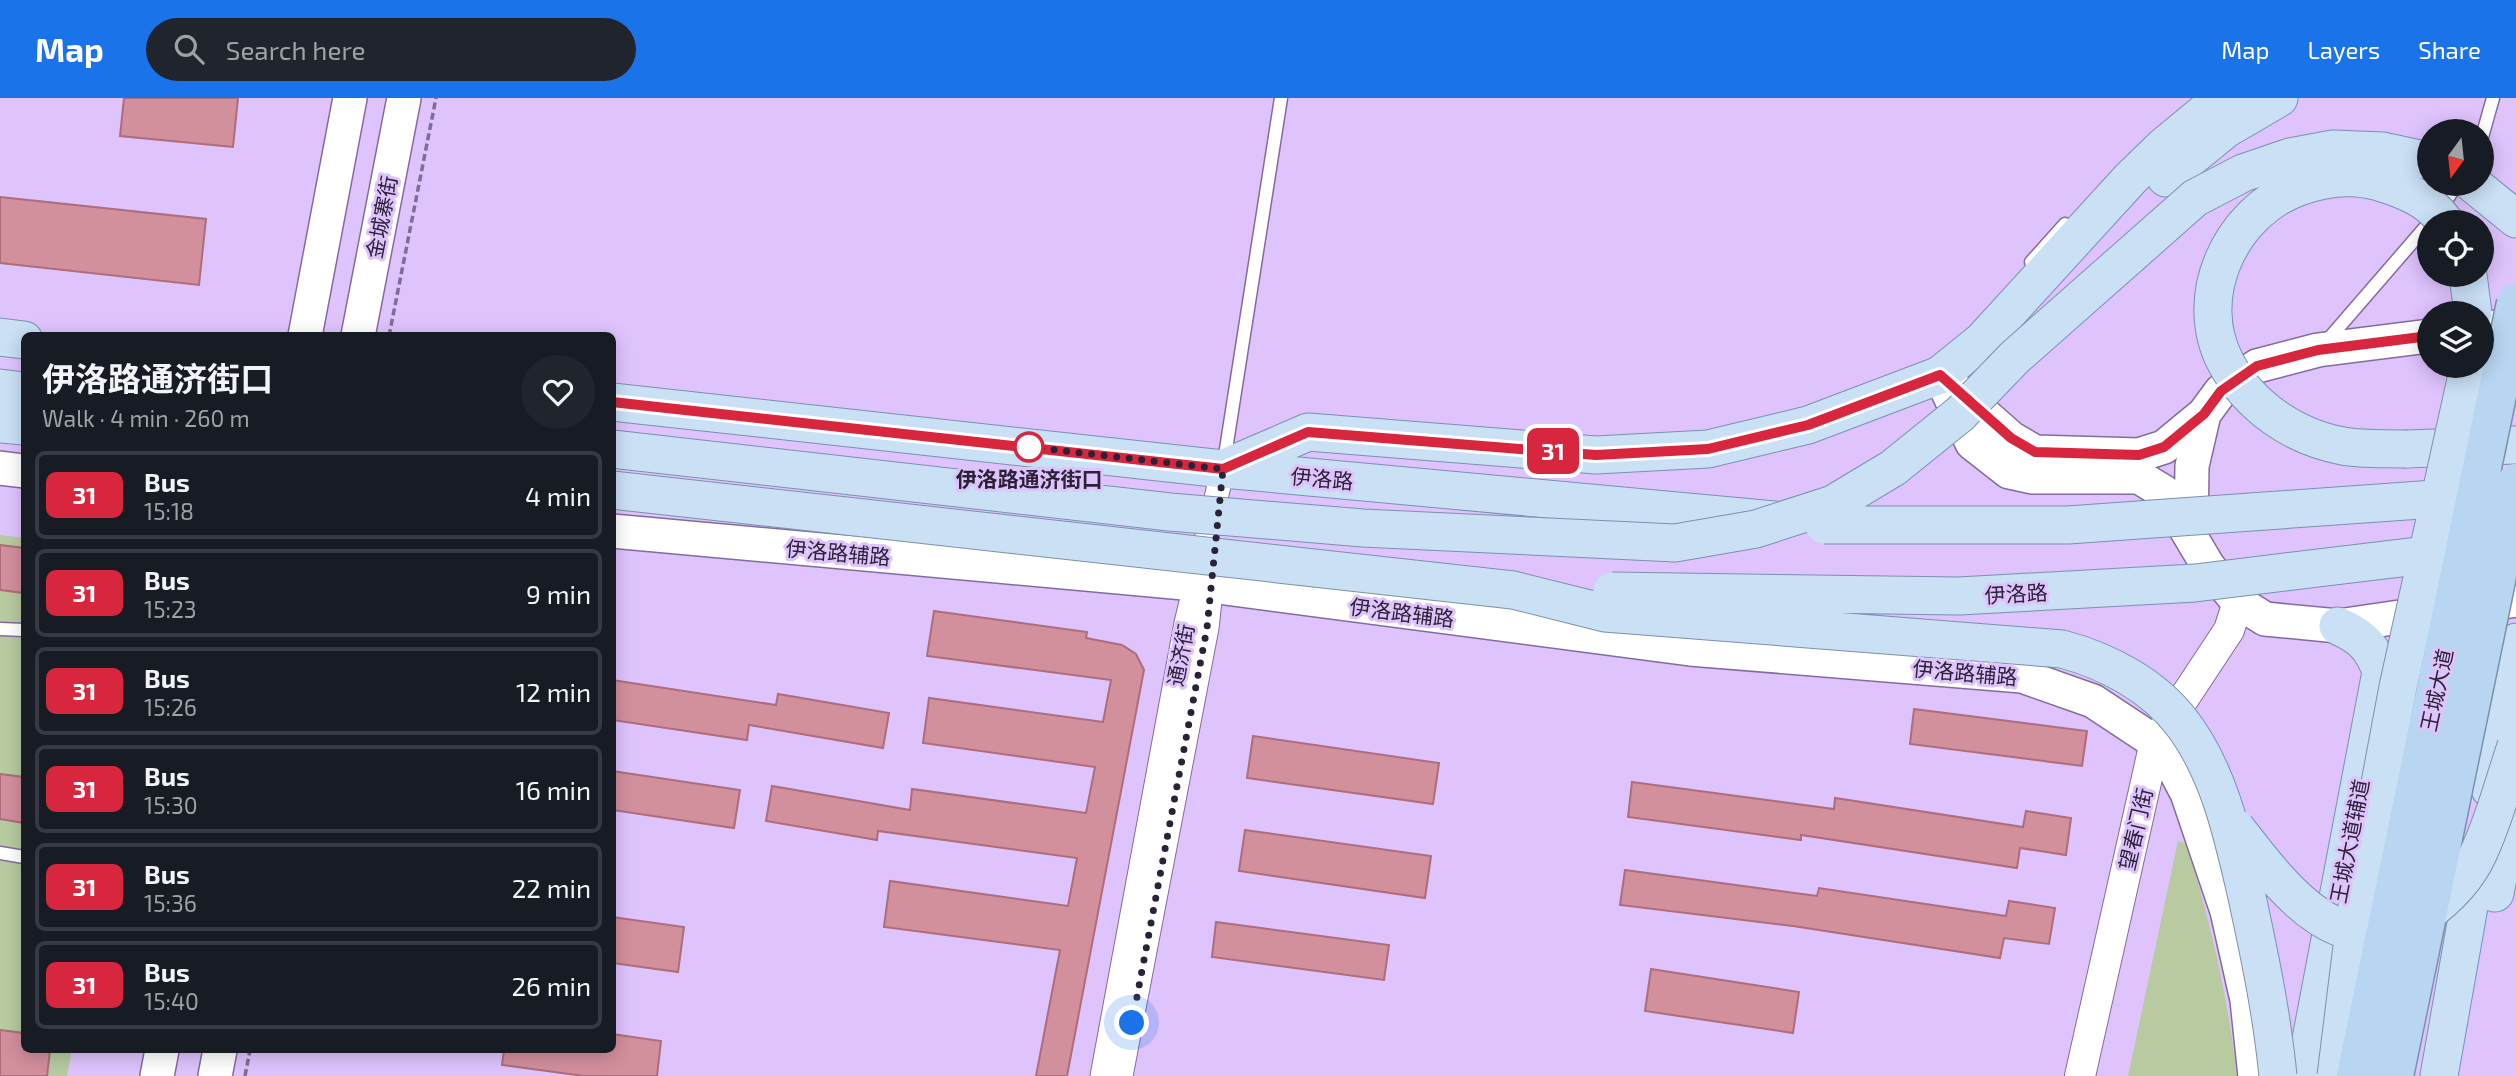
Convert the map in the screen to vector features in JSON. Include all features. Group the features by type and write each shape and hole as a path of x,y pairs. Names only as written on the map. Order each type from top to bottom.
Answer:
{"highway":[{"name":"王城大道","path":"2356,1076 2516,303"},
{"name":"王城大道","path":"2394,1076 2516,486"}],"main road":[{"path":"307,332 350,98"},
{"name":"金城寨街","path":"359,332 404,98"},
{"path":"1223,469 1308,432 1596,455 1708,449 1808,425 1940,375 1982,341 2015,290 2138,171 2204,113 2230,98"},
{"path":"2014,358 2052,300 2107,236 2174,170 2226,129 2279,98"},
{"path":"616,448 1184,514 1363,528 1675,543 1756,530 1833,504 1902,461 1959,414 2014,358 2195,198 2243,173 2290,157 2333,149 2384,151 2417,158"},
{"path":"2434,210 2427,202 2401,189 2369,179 2339,177 2310,183 2282,194 2257,211 2236,232 2221,264 2215,290 2214,323 2225,361 2242,388 2270,415 2302,433 2343,446 2407,449 2516,445"},
{"path":"2488,196 2516,219"},
{"path":"2494,327 2516,324"},
{"path":"0,337 21,340"},
{"path":"1940,375 2011,438 2035,452 2139,455 2164,447 2204,414 2221,391 2257,366 2318,350 2417,338"},
{"path":"0,358 21,360"},
{"path":"1940,375 1972,443 2009,472 2032,477 2139,477 2164,492 2208,566 2251,611 2338,626 2516,600"},
{"path":"2336,1076 2364,865 2398,687 2466,378"},
{"path":"0,388 21,391"},
{"name":"伊洛路","path":"616,402 1223,469 1824,525 2068,525 2458,498 2516,486"},
{"path":"2191,536 2192,466 2204,414"},
{"path":"0,424 21,426"},
{"path":"0,468 21,471"},
{"path":"616,490 1513,590 1605,613 2062,649 2099,659 2158,699 2181,722 2200,751 2229,819 2265,978 2278,1076"},
{"name":"伊洛路辅路","path":"616,531 1203,586 1690,649 2022,676 2094,701 2162,749"},
{"name":"伊洛路","path":"1513,590 1959,596 2196,583 2516,544"},
{"name":"王城大道辅道","path":"2304,1076 2381,672 2375,653 2359,635 2338,626"},
{"path":"2439,1076 2516,642"},
{"path":"2229,819 2294,900 2318,918 2345,929 2377,935 2409,926 2449,898 2479,852 2516,746"},
{"path":"2162,749 2188,793 2227,911 2248,1000 2255,1076"},
{"path":"2457,1076 2516,783"},
{"path":"157,1076 161,1053"},
{"path":"215,1076 219,1053"}],"street":[{"name":"通济街","path":"1102,1076 1203,586 1223,469"},
{"name":"通济街","path":"1122,1076 1207,628 1203,586"},
{"name":"望春门街","path":"2080,1076 2162,749 2229,630 2251,611"},
{"name":"望春门街","path":"2100,1076 2162,749"}],"lane":[{"path":"1223,469 1281,98"},
{"path":"2114,176 2216,98"},
{"path":"2487,119 2493,98"},
{"path":"2015,290 2075,214"},
{"path":"2318,350 2417,237"},
{"path":"0,629 21,630"},
{"path":"0,853 21,857"}],"path":[{"path":"390,332 436,98"},
{"path":"245,1076 249,1053"}],"green space":[{"path":"0,535 21,538 21,1053 71,1053 67,1076 0,1076"},
{"path":"2178,841 2186,843 2203,900 2229,1017 2237,1076 2128,1076"}],"building":[{"path":"124,98 238,98 233,147 120,136"},
{"path":"0,197 206,219 199,285 0,263"},
{"path":"0,545 21,548 21,593 0,590"},
{"path":"934,611 1087,632 1086,638 1122,645 1136,654 1144,670 1067,1076 1036,1076 1060,950 884,927 890,881 1068,906 1077,858 878,831 877,840 766,821 772,786 910,810 912,789 1086,813 1095,767 923,743 929,698 1103,722 1111,680 927,656"},
{"path":"616,681 776,705 778,694 889,713 883,748 749,725 747,740 616,721"},
{"path":"1914,709 2087,731 2082,766 1910,744"},
{"path":"1253,736 1439,763 1433,804 1247,778"},
{"path":"616,772 740,790 734,828 616,811"},
{"path":"0,774 21,777 21,822 0,819"},
{"path":"1632,782 1834,809 1835,798 2023,827 2026,811 2071,818 2066,855 2020,848 2017,868 1801,835 1801,840 1628,817"},
{"path":"1245,830 1431,856 1425,898 1239,871"},
{"path":"1625,870 1817,896 1819,888 2006,916 2009,901 2055,908 2049,944 2004,938 2000,958 1793,926 1620,905"},
{"path":"616,918 684,927 678,972 616,964"},
{"path":"1216,922 1389,945 1384,980 1212,957"},
{"path":"1651,969 1799,992 1793,1033 1645,1011"},
{"path":"0,1030 21,1033 21,1053 50,1053 47,1076 0,1076"},
{"path":"616,1035 661,1041 657,1076 584,1076 502,1065 504,1053 616,1053"}],"bus line":[{"name":"31","path":"616,402 1223,469 1308,432 1596,455 1708,449 1808,425 1940,375 2011,438 2035,452 2139,455 2164,447 2204,414 2221,391 2257,366 2318,350 2417,338"}],"place":[{"name":"伊洛路通济街口","path":"1029,447"}],"route":[{"path":"1029,447 1223,469 1207,628 1132,1023"}]}
